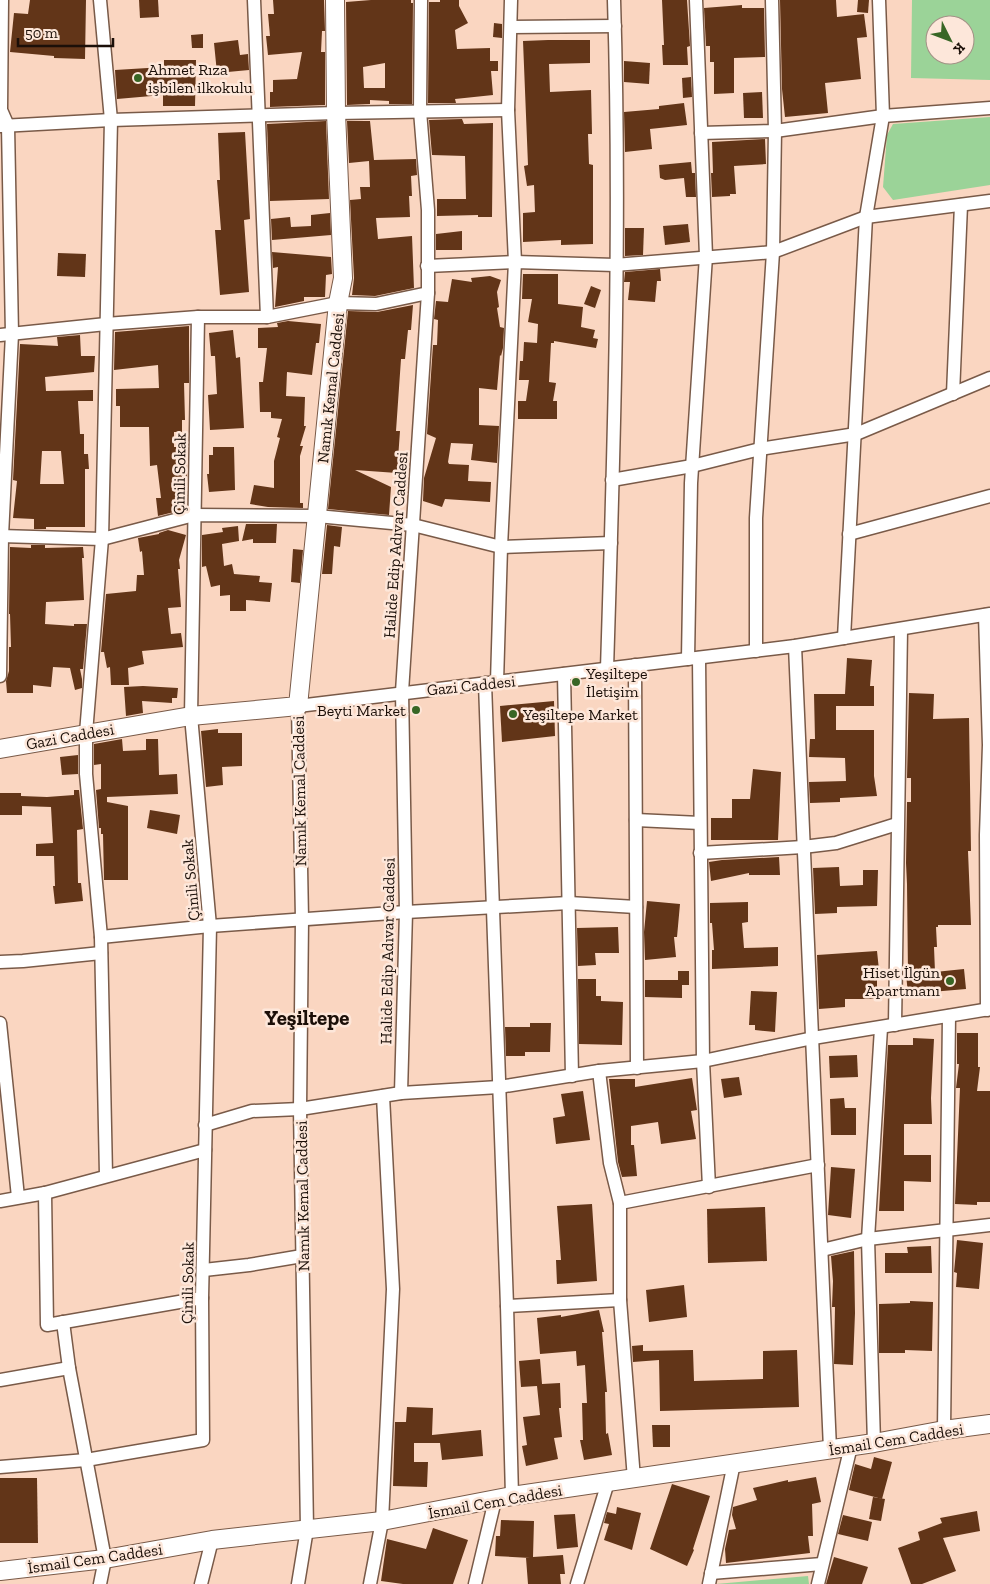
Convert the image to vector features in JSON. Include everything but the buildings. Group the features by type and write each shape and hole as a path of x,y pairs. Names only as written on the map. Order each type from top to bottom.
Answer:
{"street":[{"path":"0,676 6,334 4,126 1,110 2,0"},
{"path":"100,0 111,120 102,539 86,733 86,774 101,937 106,1176"},
{"path":"254,0 267,318"},
{"name":"Namık Kemal Caddesi","path":"298,1584 307,1528 300,1108 302,919 298,706 338,303 343,278 336,113 335,0"},
{"name":"Halide Edip Adıvar Caddesi","path":"401,1093 406,912 402,692 428,292 428,210 420,111 421,0"},
{"path":"475,1584 504,1498 507,1306 493,908 491,683 501,547 515,262 508,110 511,0"},
{"path":"607,669 611,543 617,102 614,0"},
{"path":"696,0 706,256 692,466 693,658 700,823 703,1061 710,1187"},
{"path":"756,651 756,518 773,252 775,131 772,0"},
{"path":"844,638 866,217 883,116 878,0"},
{"path":"511,27 614,26"},
{"path":"701,133 775,131 883,116 990,108"},
{"path":"4,126 111,120 508,110"},
{"path":"428,266 515,262 615,265 706,256 773,252 866,217 990,201"},
{"path":"953,394 961,205"},
{"path":"6,334 198,317 267,318 338,303 376,304 428,292"},
{"name":"Çinili Sokak","path":"86,1460 203,1440 202,1298 210,926 191,716 198,317"},
{"path":"612,480 692,466 760,449 856,434 990,378"},
{"path":"849,534 990,496"},
{"path":"1,536 102,539 194,516 317,516 413,525 501,547 611,543"},
{"path":"205,1124 252,1111 300,1108 401,1093 499,1087 599,1071 703,1061 813,1038 989,1010 986,835 990,745 987,615"},
{"name":"Gazi Caddesi","path":"0,749 191,716 298,706 402,692 756,651 987,615"},
{"path":"896,1025 897,824 901,629"},
{"path":"795,646 830,1449"},
{"path":"635,665 637,1068"},
{"path":"564,674 572,1076"},
{"path":"636,820 700,823"},
{"path":"700,853 803,847 836,843 897,824"},
{"path":"101,937 210,926 406,912 569,903 636,907"},
{"path":"0,962 101,953"},
{"path":"944,1430 950,1016"},
{"path":"0,1023 18,1197"},
{"path":"874,1443 868,1239 880,1028"},
{"path":"599,1071 610,1163 620,1203 620,1300 634,1478"},
{"path":"370,1584 382,1522 393,1289 383,1096"},
{"path":"0,1201 45,1192 205,1150"},
{"path":"620,1203 818,1165"},
{"path":"45,1192 47,1325 202,1298"},
{"path":"822,1250 868,1239 990,1225"},
{"path":"204,1270 302,1256"},
{"path":"507,1306 620,1300"},
{"path":"63,1322 69,1368 105,1559 100,1584"},
{"path":"0,1380 69,1368"},
{"name":"İsmail Cem Caddesi","path":"0,1571 105,1559 212,1540 307,1528 382,1522 504,1498 990,1424"},
{"path":"818,1584 851,1446"},
{"path":"0,1467 86,1460"},
{"path":"734,1463 710,1578 822,1564"},
{"path":"577,1584 608,1482"},
{"path":"201,1584 212,1540"}],"green space":[{"path":"912,0 990,0 990,80 911,78"},
{"path":"990,117 990,185 893,200 883,187 887,135 893,124"},
{"path":"808,1576 809,1584 716,1584"}],"place":[{"name":"Ahmet Rıza işbilen ilkokulu","path":"138,78"},
{"name":"Yeşiltepe İletişim","path":"576,682"},
{"name":"Beyti Market","path":"416,710"},
{"name":"Yeşiltepe Market","path":"513,714"},
{"name":"Hiset İlgün Apartmanı","path":"950,981"}],"district":[{"name":"Yeşiltepe","path":"307,1018"}]}
